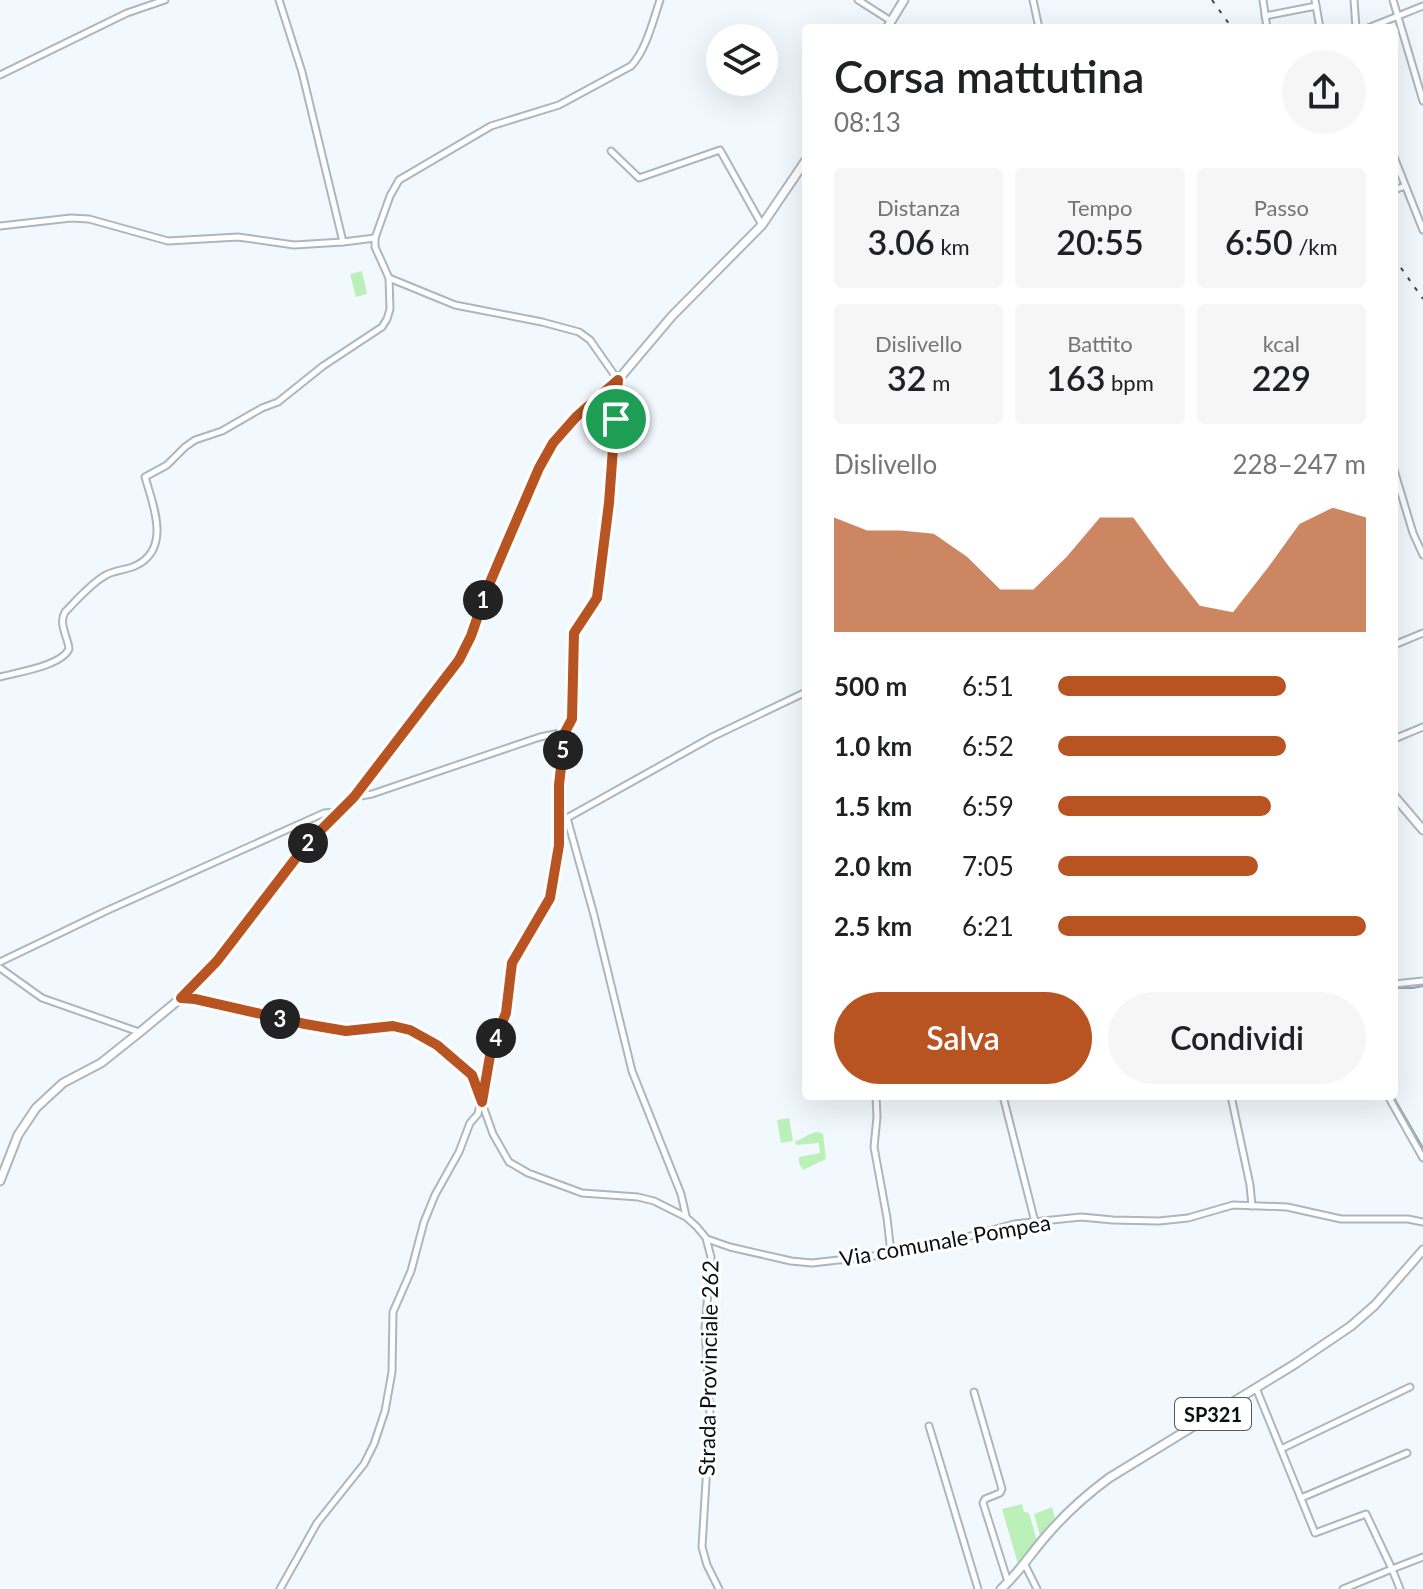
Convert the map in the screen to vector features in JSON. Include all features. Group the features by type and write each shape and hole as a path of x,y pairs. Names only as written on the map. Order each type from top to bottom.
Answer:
{"main road":[{"path":"890,24 904,0"},
{"path":"0,1181 18,1135 36,1108 63,1083 101,1063 181,998 217,961 306,845 354,797 459,660 539,468 553,443 576,417 618,380 672,316 762,225 802,166"},
{"path":"1398,801 1423,830"},
{"name":"SP321","path":"1001,1589 1080,1500 1109,1478 1295,1364 1364,1316 1423,1250"}],"street":[{"path":"0,75 127,13 165,0"},
{"path":"279,0 302,72 343,242"},
{"path":"0,677 33,669 67,654 69,643 62,618 65,612 107,575 134,566 147,557 158,537 158,525 145,477 167,465 195,440 222,431 278,402 323,366 382,327 390,309 389,278 375,247 375,238 399,180 491,126 559,105 631,66 636,61 660,0"},
{"path":"858,0 888,24"},
{"path":"1033,0 1038,24"},
{"path":"1263,0 1266,24"},
{"path":"1354,0 1356,24"},
{"path":"1393,0 1423,101"},
{"path":"1265,16 1316,3 1319,24"},
{"path":"1378,24 1423,6"},
{"path":"611,151 640,178 720,150 762,225"},
{"path":"1398,168 1423,230"},
{"path":"1398,189 1405,186"},
{"path":"0,226 71,218 89,219 168,241 238,237 294,245 375,238"},
{"path":"280,1589 317,1523 364,1464 374,1444 390,1392 393,1312 411,1271 435,1195 459,1152 470,1123 478,1114 491,1050 506,1013 512,963 550,898 559,845 559,785 565,732 572,719 574,633 597,598 609,503 618,380 590,340 582,333 534,320 455,305 389,278"},
{"path":"1398,484 1423,555"},
{"path":"1398,643 1423,633"},
{"path":"686,1217 681,1194 632,1071 612,982 567,818 712,737 802,694"},
{"path":"1398,737 1423,727"},
{"path":"354,797 372,794 540,737 565,732"},
{"path":"140,1032 42,998 0,965 106,911 311,818 339,812"},
{"path":"1398,984 1423,981"},
{"name":"Strada Provinciale 262","path":"181,998 346,1031 393,1026 410,1030 437,1045 472,1075 493,1134 509,1162 528,1173 582,1193 654,1201 686,1217 706,1238 711,1257 705,1328 710,1415 702,1547 719,1589"},
{"path":"876,1100 874,1147 891,1254"},
{"path":"1004,1100 1035,1222"},
{"path":"1232,1100 1252,1206"},
{"path":"1390,1100 1423,1158"},
{"name":"Via comunale Pompea","path":"706,1238 730,1247 791,1261 827,1262 941,1244 1014,1224 1081,1217 1159,1221 1188,1218 1233,1205 1287,1207 1341,1219 1408,1219 1423,1222"},
{"path":"1256,1387 1315,1533 1366,1514 1400,1589"},
{"path":"1281,1449 1410,1387"},
{"path":"974,1392 1002,1489 983,1503 1008,1583"},
{"path":"929,1426 978,1589"},
{"path":"1301,1498 1407,1453"},
{"path":"1343,1589 1423,1557"},
{"path":"1025,1565 1037,1589"}],"green space":[{"path":"362,271 367,294 356,297 350,274"},
{"path":"789,1118 793,1141 781,1143 777,1120"},
{"path":"819,1132 823,1134 826,1159 803,1170 799,1157 820,1153 819,1143 796,1145 795,1141"},
{"path":"1022,1504 1024,1512 1029,1513 1037,1541 1018,1564 1002,1509"},
{"path":"1052,1507 1055,1518 1040,1536 1034,1514"}],"waterway":[{"path":"1398,988 1423,986"},
{"path":"1395,1100 1423,1148"}],"railway":[{"path":"1212,0 1229,24"},
{"path":"1398,264 1423,299"}],"route":[{"path":"618,380 616,419 597,598 574,633 572,719 565,732 559,785 559,845 550,898 512,963 506,1013 491,1050 482,1102 472,1075 437,1045 410,1030 393,1026 346,1031 181,998 217,961 306,845 354,797 459,660 539,468 553,443 576,417 618,380"}]}
